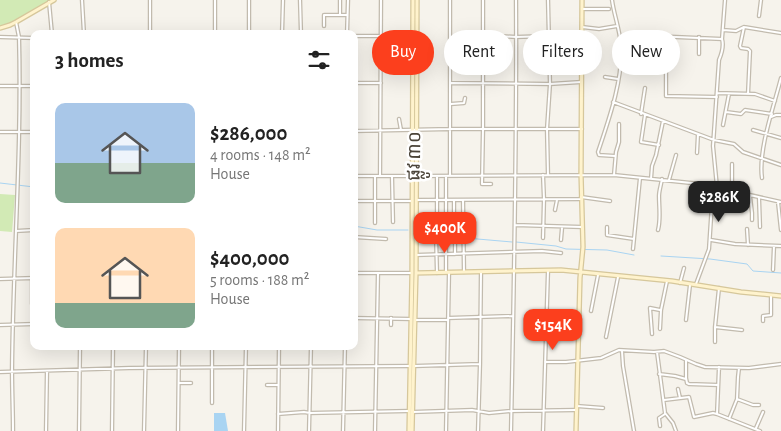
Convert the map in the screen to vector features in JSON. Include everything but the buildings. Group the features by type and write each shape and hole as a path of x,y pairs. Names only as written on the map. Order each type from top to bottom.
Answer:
{"street":[{"path":"0,28 16,22 54,0"},
{"path":"82,0 84,30"},
{"path":"150,0 150,30"},
{"path":"215,0 215,30"},
{"path":"249,0 249,30"},
{"path":"282,30 283,0"},
{"path":"300,0 301,30"},
{"path":"340,0 340,15"},
{"path":"347,30 348,0"},
{"path":"381,0 381,30"},
{"name":"ផ្លូវ ៣០","path":"414,0 416,30"},
{"name":"ផ្លូវ ៣០","path":"416,30 417,0"},
{"path":"450,0 450,175"},
{"path":"483,30 484,0"},
{"path":"511,431 516,199 516,0"},
{"path":"548,0 548,30"},
{"path":"576,431 583,247 581,198 582,0"},
{"path":"612,0 618,30"},
{"path":"696,285 706,259 710,240 715,187 714,140 719,60 722,54 725,0"},
{"path":"759,16 761,0"},
{"path":"49,2 52,30"},
{"path":"582,9 609,9"},
{"path":"324,26 324,15 347,15"},
{"path":"13,431 13,325 20,132 19,37 16,22"},
{"path":"582,27 599,29 617,26"},
{"path":"723,30 736,31 744,27 781,33"},
{"path":"744,27 740,47 750,51 748,94"},
{"path":"358,36 372,37"},
{"path":"717,97 666,96 667,58 652,56 654,36 722,39"},
{"path":"513,37 523,37"},
{"path":"698,54 699,37"},
{"path":"0,38 30,38"},
{"path":"380,176 381,75"},
{"name":"ផ្លូវ ៣០","path":"410,431 414,273 416,75"},
{"path":"484,75 482,184 491,184"},
{"path":"548,175 547,129 550,75"},
{"path":"615,156 601,155 598,152 613,102 619,75"},
{"path":"605,77 618,80"},
{"path":"762,178 762,158 766,134 781,78"},
{"path":"451,84 550,84 582,82"},
{"path":"358,83 381,83"},
{"path":"0,86 30,86"},
{"path":"641,114 645,88"},
{"path":"717,93 759,95 775,101"},
{"path":"723,125 729,94"},
{"path":"451,104 464,103 465,98"},
{"path":"613,102 714,140 734,144 742,151 781,165"},
{"path":"726,112 741,114 745,110 771,116 781,115"},
{"path":"645,115 641,142 659,145"},
{"path":"399,120 400,130"},
{"path":"651,178 663,121"},
{"path":"614,175 615,156 619,142 619,124"},
{"path":"358,131 582,129"},
{"path":"753,130 781,138"},
{"path":"0,132 30,132"},
{"path":"697,153 698,134"},
{"path":"669,180 676,155"},
{"path":"732,164 732,192"},
{"path":"358,176 581,174 662,179 715,187 779,202 781,230"},
{"path":"543,175 543,238"},
{"path":"375,176 375,222"},
{"path":"436,226 437,176"},
{"path":"446,176 446,254 448,272 446,431"},
{"path":"392,177 392,222"},
{"path":"633,249 640,178"},
{"path":"658,230 660,220 659,196 662,179"},
{"path":"742,211 744,194"},
{"path":"750,196 752,220"},
{"path":"358,201 581,198 610,202"},
{"path":"759,198 760,227"},
{"path":"454,199 454,228"},
{"path":"463,199 464,272"},
{"path":"555,210 557,199"},
{"name":"ផ្លូវ ៣០","path":"414,200 416,254 414,273"},
{"path":"515,225 583,227"},
{"path":"561,240 562,227"},
{"path":"607,227 607,235 634,239"},
{"path":"747,229 748,245"},
{"path":"16,231 30,230"},
{"path":"436,235 437,273"},
{"path":"358,237 386,239"},
{"path":"455,238 455,254"},
{"path":"710,240 748,245 781,246"},
{"path":"773,270 774,246"},
{"path":"416,254 542,251 561,253"},
{"path":"680,282 684,268"},
{"path":"543,431 548,270"},
{"path":"358,273 561,270 680,282 781,296"},
{"path":"478,431 481,272"},
{"path":"375,431 378,273"},
{"path":"591,311 598,275"},
{"path":"606,337 618,277"},
{"path":"0,279 30,278"},
{"path":"660,329 661,310 667,281"},
{"path":"686,320 690,284"},
{"path":"715,342 719,288"},
{"path":"763,321 764,315 771,315 771,295"},
{"path":"652,334 650,308 661,310"},
{"path":"358,318 448,319 513,316"},
{"path":"528,316 546,316"},
{"path":"391,318 391,325"},
{"path":"0,325 30,324"},
{"path":"715,327 742,330"},
{"path":"79,431 80,350"},
{"path":"112,431 113,350"},
{"path":"144,431 146,350"},
{"path":"178,431 179,350"},
{"path":"212,350 212,403"},
{"path":"244,431 246,350"},
{"path":"278,431 279,350"},
{"path":"309,431 311,350"},
{"path":"343,431 345,350"},
{"path":"545,362 601,358 615,351 622,351 668,352 702,366 750,368 781,364"},
{"path":"622,351 634,431"},
{"path":"656,352 665,413 673,423 676,431"},
{"path":"686,360 687,384 718,385"},
{"path":"0,372 480,364"},
{"path":"717,414 719,367"},
{"path":"729,418 737,400 739,368"},
{"path":"46,431 47,371"},
{"path":"659,374 686,379"},
{"path":"179,383 191,383"},
{"path":"267,385 278,384"},
{"path":"678,389 680,398"},
{"path":"664,400 687,397 690,398 694,417 717,414 759,431"},
{"path":"737,400 759,405"},
{"path":"278,414 304,412 489,412 603,408"},
{"path":"755,429 763,412"},
{"path":"660,426 659,418 665,413"}],"green space":[{"path":"0,0 54,0 24,18 0,28"},
{"path":"0,194 15,195 12,232 0,231"}],"water":[{"path":"214,413 225,413 228,431 214,431"}],"waterway":[{"path":"0,183 30,187"},
{"path":"358,227 377,230 408,230"},
{"path":"418,231 512,242"},
{"path":"516,242 556,246 566,249 607,250 634,255"},
{"path":"661,256 710,259 747,264 753,271 781,273"}]}
